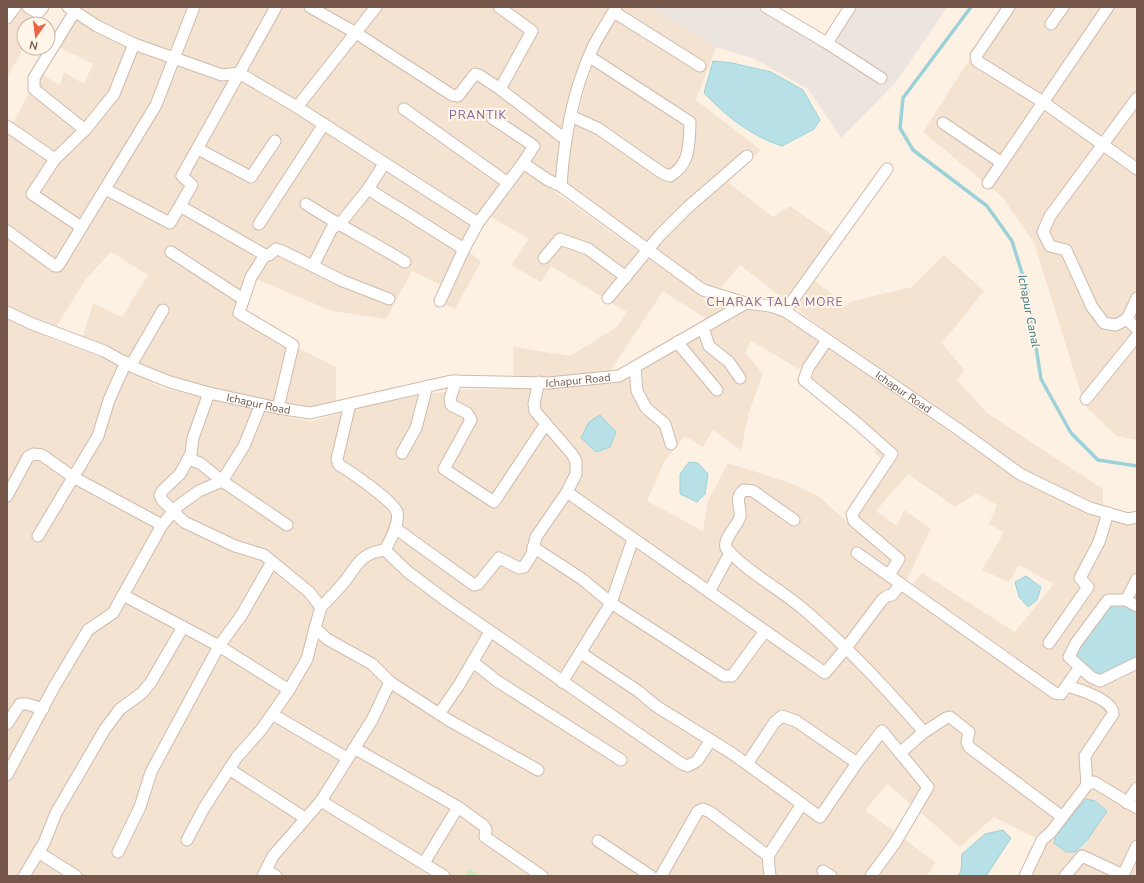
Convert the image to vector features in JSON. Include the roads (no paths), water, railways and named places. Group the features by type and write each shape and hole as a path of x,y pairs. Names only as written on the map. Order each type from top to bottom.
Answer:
{"street":[{"path":"7,18 15,7"},
{"path":"28,7 38,13 43,7"},
{"path":"7,231 56,266 82,227 156,105 194,7"},
{"path":"105,189 170,223 192,185 182,176 276,7"},
{"path":"310,7 356,32 452,95 458,96 475,74 479,75 500,89 565,139"},
{"path":"297,107 376,7"},
{"path":"499,7 532,30 500,89"},
{"path":"766,7 827,43 881,78"},
{"path":"784,17 790,7"},
{"path":"827,43 850,7"},
{"path":"1009,7 976,59 977,61 1043,102 1102,146 1137,169"},
{"path":"1051,24 1063,7"},
{"path":"988,183 1108,7"},
{"path":"85,130 34,89 34,78 71,9 97,26 134,44 222,75 239,73 297,107 478,223"},
{"path":"561,186 565,139 576,96 593,47 615,9 700,66"},
{"path":"82,227 32,194 55,159 85,130 114,94 134,44"},
{"path":"571,116 599,129 662,173 670,176 676,172 689,153 690,122 590,57"},
{"path":"1137,98 1050,216 1043,232 1050,246 1066,250 1092,307 1104,323 1116,325 1127,319 1137,298"},
{"path":"404,109 508,183"},
{"path":"440,301 478,223 534,146 492,118"},
{"path":"943,123 1002,163"},
{"path":"259,224 324,124"},
{"path":"7,126 55,159"},
{"path":"198,149 251,177 275,141"},
{"path":"608,298 660,235 687,208 747,156"},
{"path":"523,163 548,180 561,186 703,290 746,303"},
{"path":"313,266 332,228 338,225 368,189 384,164"},
{"path":"785,311 887,169"},
{"path":"368,189 464,249"},
{"path":"306,204 338,225 376,244 405,262"},
{"path":"180,206 265,255"},
{"path":"544,258 560,239 588,249 626,277"},
{"path":"278,408 293,345 239,313 251,277 265,255 278,249 343,281 389,299"},
{"path":"171,252 243,299"},
{"name":"Ichapur Road","path":"7,312 36,326 104,351 170,382 209,393 278,408 310,413 456,381 539,382 619,376 746,303 770,306 785,311 958,429 1020,474 1090,508 1128,518 1137,517"},
{"path":"38,536 98,436 110,400 129,364 163,310"},
{"path":"1127,319 1137,329"},
{"path":"703,328 709,346 729,362 740,378"},
{"path":"1086,399 1137,336"},
{"path":"827,340 808,368 804,380 857,423 892,454 852,514 854,521 899,559 888,575"},
{"path":"677,342 717,390"},
{"path":"635,367 637,391 646,408 665,424 671,444"},
{"path":"456,381 450,399 451,405 467,413 471,420 444,469 494,502 545,425"},
{"path":"395,528 475,585 499,558 519,568 524,567 532,554 536,537 567,492 576,474 576,461 535,411 534,406 539,382"},
{"path":"402,453 416,428 428,386"},
{"path":"209,393 193,438 191,454 180,474 163,490 160,495 162,500 184,522 235,546 264,555 309,592 321,607"},
{"path":"7,775 54,687 88,630 113,613 162,525 173,511 199,491 222,481 244,446 261,404"},
{"path":"350,404 337,456 338,463 394,506 397,513 395,528 385,550"},
{"path":"7,496 28,458 34,454 42,455 73,477 162,525"},
{"path":"188,459 200,463 222,481 287,524"},
{"path":"794,520 753,491 744,490 738,500 740,519 725,544 726,548 730,553 802,608 846,648 925,731"},
{"path":"567,492 824,672 846,648 882,600 887,596 892,595 901,584"},
{"path":"1049,643 1088,587 1080,578 1099,542 1108,513"},
{"path":"562,682 611,603 633,539"},
{"path":"533,547 582,579 611,603 726,677 732,676 765,631"},
{"path":"187,840 236,757 261,730 289,690 307,660 321,607 345,581 360,560 372,552 385,550"},
{"path":"385,550 408,572 490,632 682,764 688,766 697,761 711,740"},
{"path":"709,592 730,553"},
{"path":"857,553 1055,693 1061,694 1080,667"},
{"path":"118,852 140,807 151,772 219,646 238,621 272,562"},
{"path":"1126,600 1137,579"},
{"path":"123,595 219,646 289,690"},
{"path":"1137,606 1126,600 1108,600 1076,643 1069,657 1091,677 1100,681 1137,663"},
{"path":"24,876 38,852 56,813 104,729 120,709 142,693 151,682 183,627"},
{"path":"315,628 327,638 372,664 390,682 439,714 538,770"},
{"path":"439,714 473,662 490,632"},
{"path":"581,653 638,691 656,706 747,764 820,817 857,762 882,731 928,787 895,843 871,876"},
{"path":"473,662 497,680 621,760"},
{"path":"268,874 273,856 321,801 372,720 390,682"},
{"path":"1067,686 1081,689 1110,705 1113,711 1113,714 1085,756 1086,785"},
{"path":"7,724 20,704 27,704 43,709"},
{"path":"272,714 347,758"},
{"path":"747,764 774,723 782,716 796,721 857,762"},
{"path":"900,753 925,731 950,717 969,732 967,742 969,747 1061,816"},
{"path":"354,748 458,807 484,826 486,830 486,837 542,876"},
{"path":"229,769 305,818"},
{"path":"1025,876 1037,848 1086,785 1094,782 1132,805 1137,788"},
{"path":"321,801 444,876"},
{"path":"770,876 768,856 802,804"},
{"path":"424,863 458,807"},
{"path":"661,876 695,814 703,808 768,856"},
{"path":"598,841 652,876"},
{"path":"1065,876 1082,856 1123,875 1137,846"},
{"path":"38,852 76,876"}],"water":[{"path":"713,61 732,63 771,72 803,90 820,120 814,129 782,146 760,137 731,118 704,93"},
{"path":"600,415 616,432 610,447 596,452 581,438 589,422"},
{"path":"689,462 698,463 708,474 705,494 697,502 680,494 680,474"},
{"path":"1026,576 1041,587 1037,600 1028,607 1019,597 1015,582"},
{"path":"1123,602 1137,610 1137,659 1101,674 1093,674 1075,659 1077,645 1110,605"},
{"path":"1086,799 1095,801 1107,811 1088,839 1075,852 1066,852 1054,843 1056,835"},
{"path":"1003,830 1011,838 986,876 958,876 961,871 962,854 985,834"}],"waterway":[{"name":"Ichapur Canal","path":"971,7 903,98 900,128 913,150 987,206 1012,241 1027,289 1041,379 1071,433 1098,460 1137,466"}],"district":[{"name":"PRANTIK","path":"478,115"},
{"name":"CHARAK TALA MORE","path":"775,302"}]}
